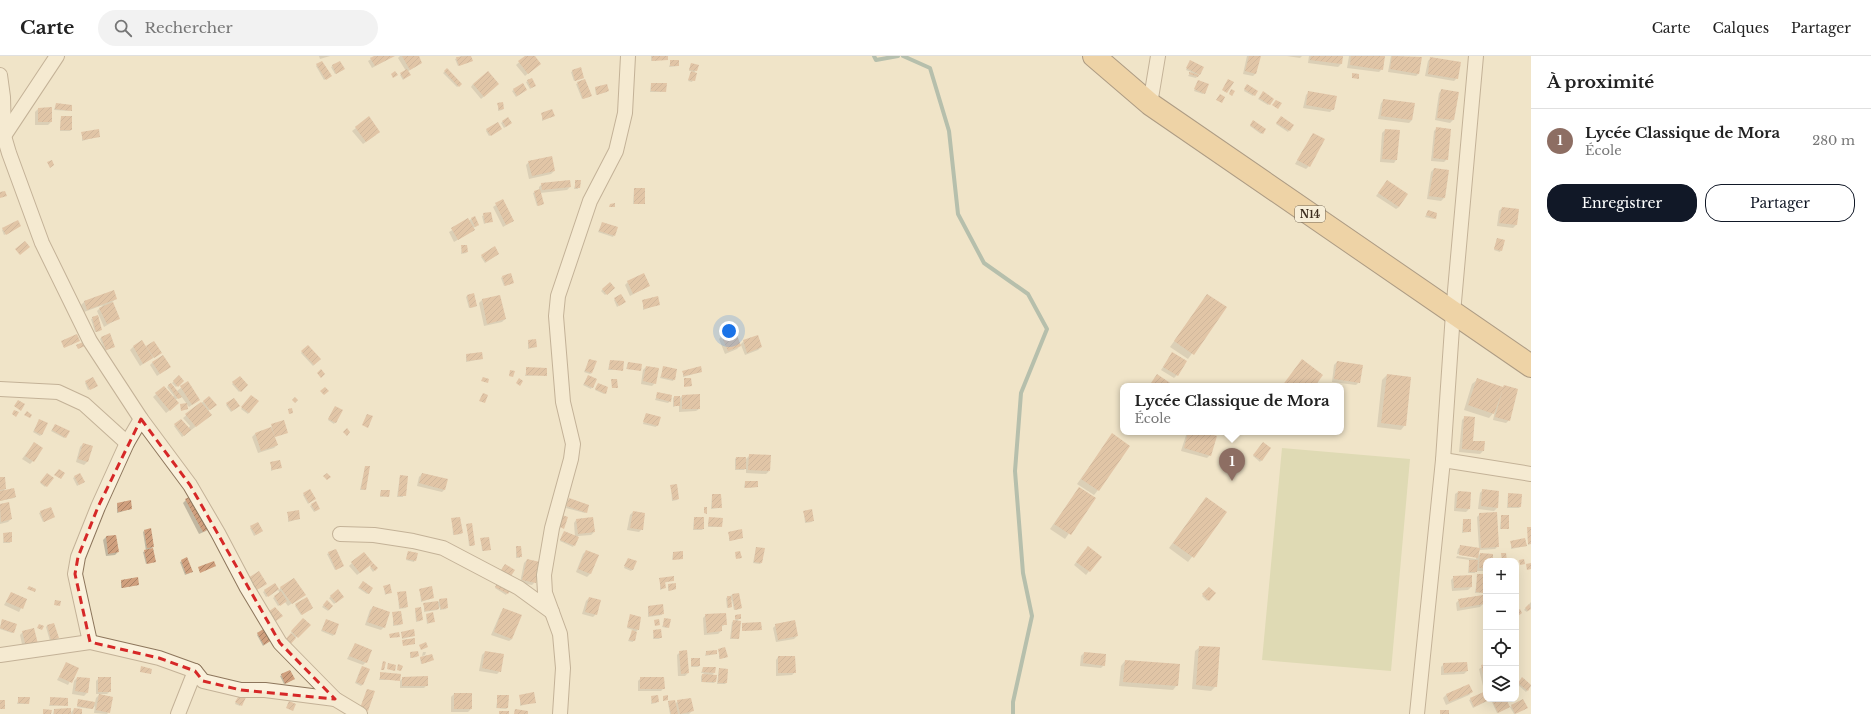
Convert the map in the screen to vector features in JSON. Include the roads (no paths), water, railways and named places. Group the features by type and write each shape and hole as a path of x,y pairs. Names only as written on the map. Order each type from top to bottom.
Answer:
{"highway":[{"name":"N14","path":"1094,56 1150,104 1531,366"}],"street":[{"path":"4,136 57,56"},
{"path":"560,714 563,668 560,634 545,592 544,575 545,560 573,444 563,402 556,316 558,296 590,201 616,151 625,113 628,56"},
{"path":"1150,104 1158,56"},
{"path":"1417,714 1443,460 1453,313 1476,56"},
{"path":"0,75 3,97 4,136 42,243 90,341 141,418 190,485 218,533 247,588 280,643 335,699 360,714"},
{"path":"0,389 58,392 84,404 127,443"},
{"path":"90,642 75,574 78,557 98,507 127,443 141,418"},
{"path":"1443,460 1531,474"},
{"path":"340,534 374,534 413,540 443,548 519,588 552,612"},
{"path":"0,655 90,642 159,658 195,671 203,681 241,690 265,690 335,699"},
{"path":"178,714 195,671"}],"waterway":[{"path":"874,56 876,60 898,56"},
{"path":"903,56 930,68 949,131 958,214 984,263 1028,294 1047,329 1021,393 1015,471 1023,573 1032,616 1013,702 1013,714"}],"place":[{"name":"Lycée Classique de Mora","path":"1232,481"}]}
